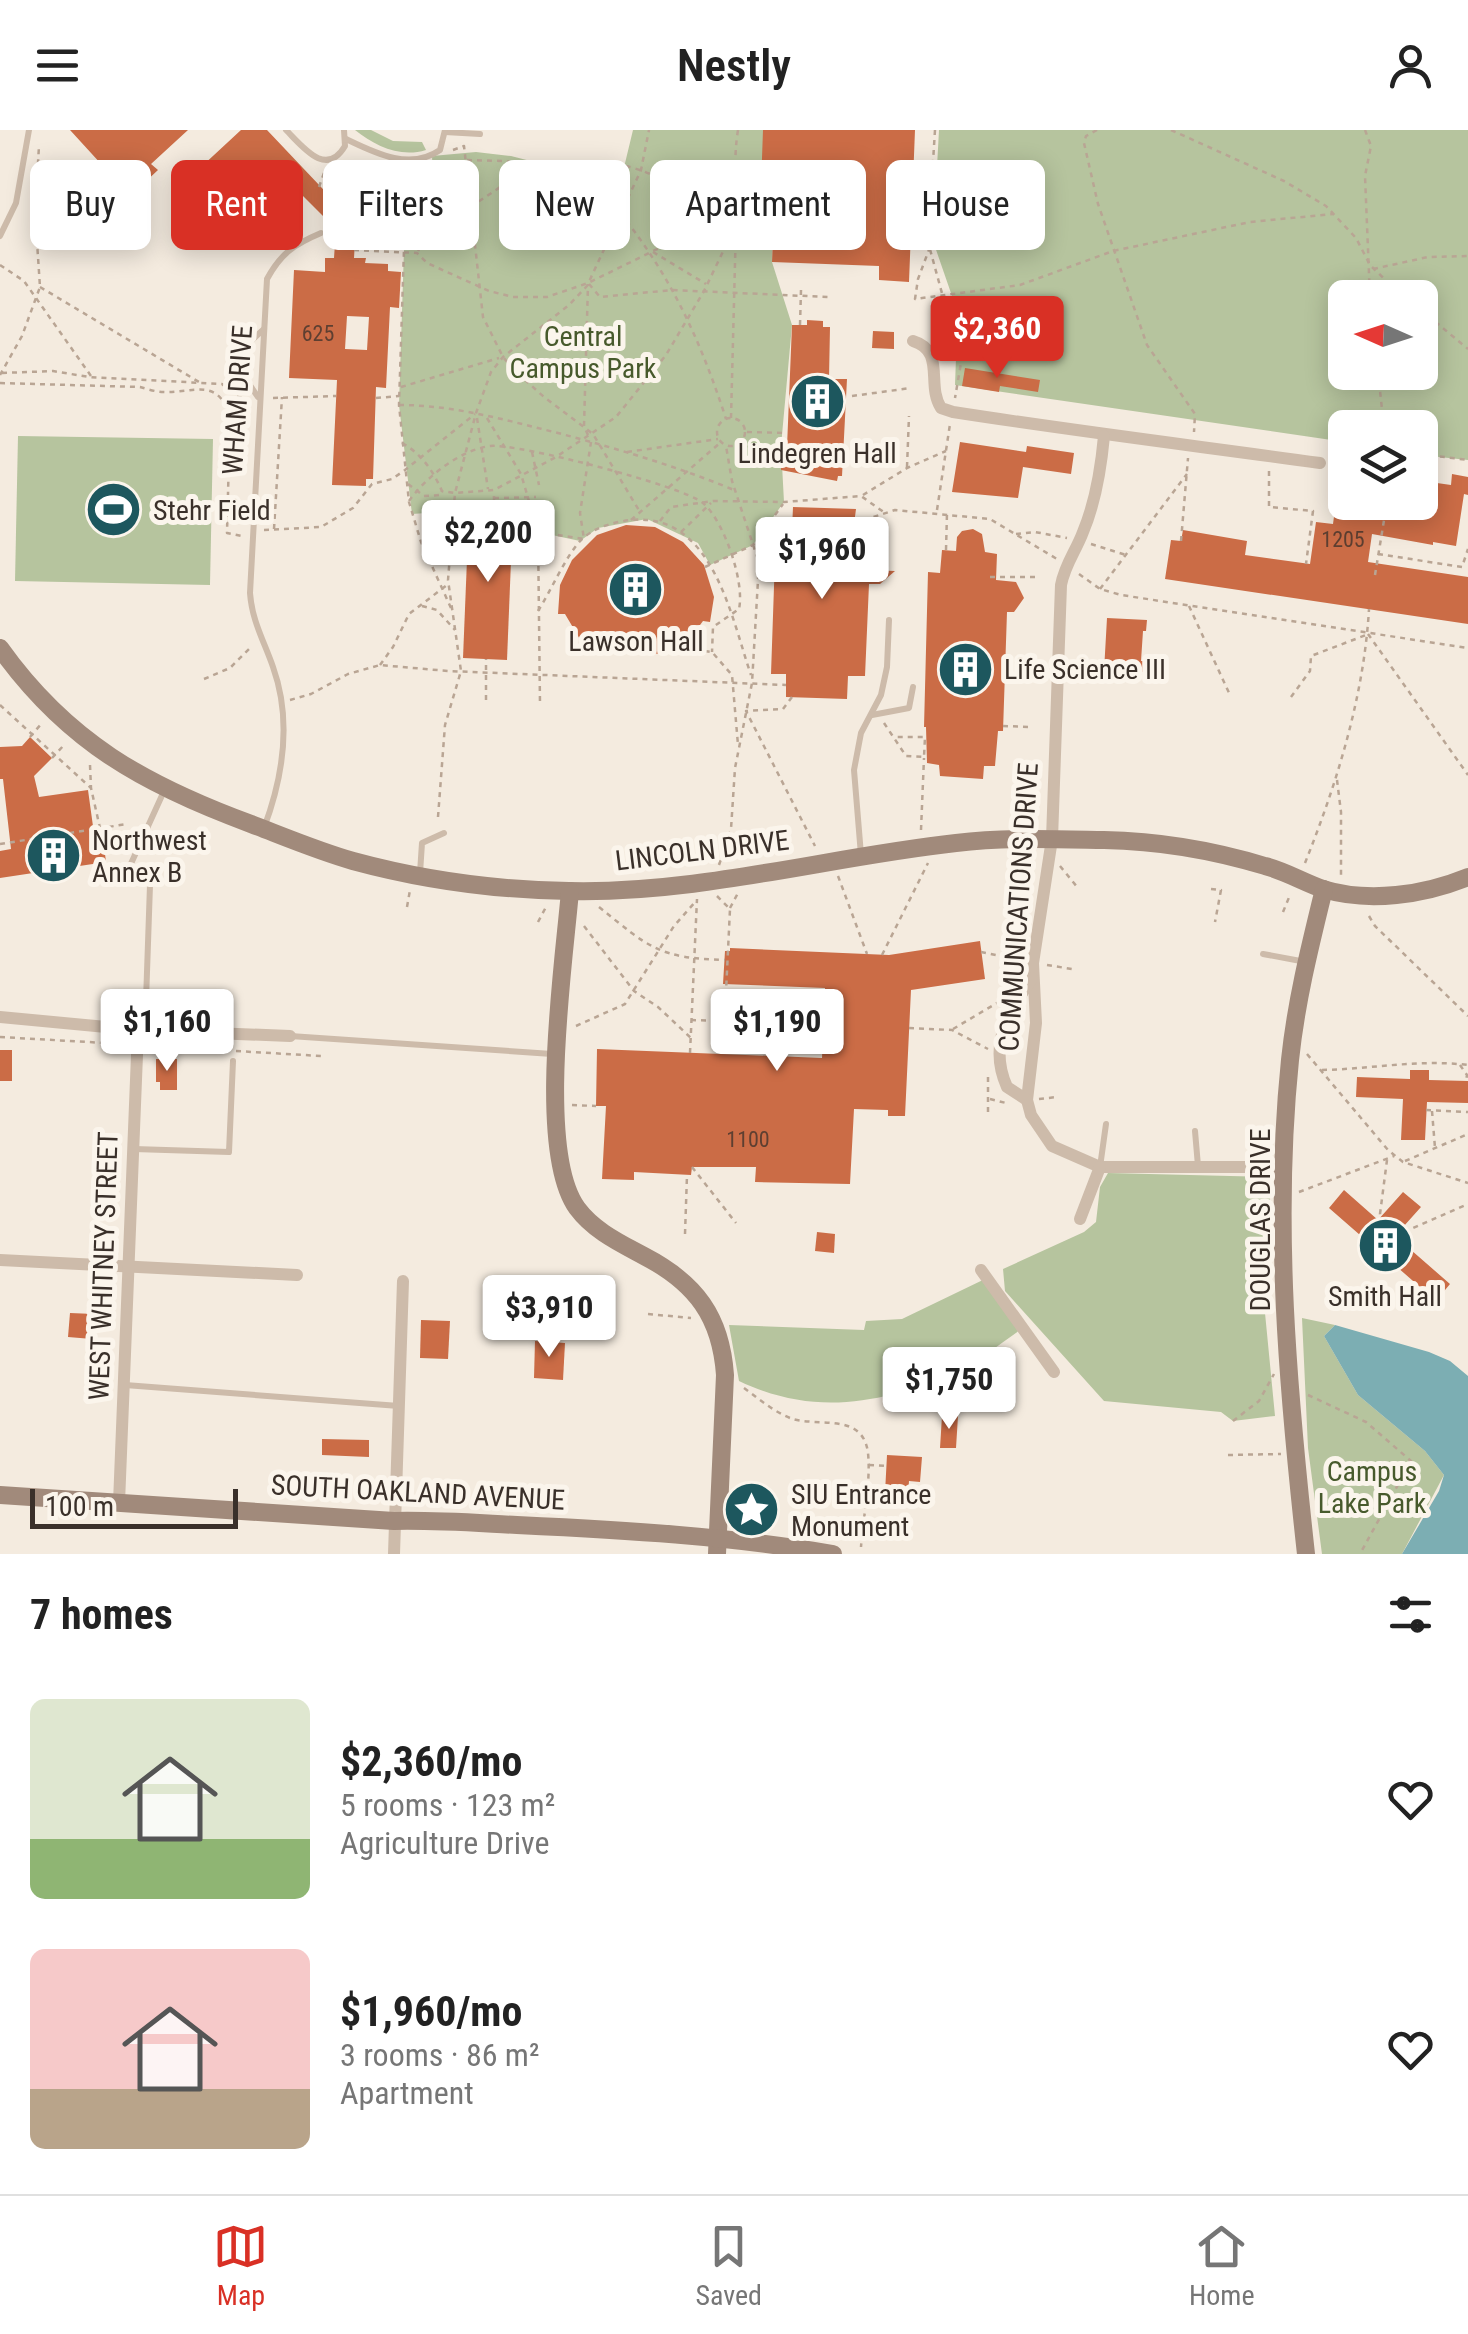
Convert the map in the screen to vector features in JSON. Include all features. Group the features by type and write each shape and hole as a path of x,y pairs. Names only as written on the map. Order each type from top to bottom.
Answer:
{"street":[{"path":"913,341 931,353 936,366 934,397 940,408 1104,436 1320,463"},
{"name":"COMMUNICATIONS DRIVE","path":"1027,1100 1036,1024 1032,978 1052,839 1061,585 1065,565 1092,510 1104,436"},
{"name":"LINCOLN DRIVE","path":"0,648 18,674 70,727 131,772 164,790 415,883 570,891 718,880 990,840 1052,839 1188,846 1267,866 1324,889 1358,895 1437,890 1468,878"},
{"name":"DOUGLAS DRIVE","path":"1306,1554 1293,1424 1278,1162 1306,962 1324,889"},
{"path":"570,891 555,1139 562,1173 577,1208 618,1244 683,1280 708,1310 723,1346 717,1546"},
{"path":"1032,978 1007,1015 998,1061 1006,1088 1027,1100 1040,1131 1052,1146 1100,1167 1278,1162"},
{"path":"0,1018 141,1030 290,1036"},
{"name":"WEST WHITNEY STREET","path":"119,1504 137,1045 141,1030"},
{"path":"1080,1220 1100,1167"},
{"path":"0,1260 297,1275"},
{"path":"982,1270 1054,1372"},
{"path":"394,1554 403,1281"},
{"name":"SOUTH OAKLAND AVENUE","path":"0,1496 394,1521 452,1520 833,1554"}],"lane":[{"path":"0,236 16,202 29,130"},
{"path":"286,130 317,160 335,158 345,146 345,134"},
{"path":"345,134 386,158 403,160 430,158 440,150 445,131 480,134"},
{"name":"WHAM DRIVE","path":"264,829 282,766 282,703 251,605 251,533 267,278 292,246 321,234"},
{"path":"258,398 236,365 241,350 265,328"},
{"path":"861,856 854,770 862,734 874,714 888,667 889,620"},
{"path":"874,714 909,708 914,687"},
{"path":"141,1030 150,885 129,868 164,790"},
{"path":"415,883 422,843 444,833"},
{"path":"1263,954 1306,962"},
{"path":"290,1036 558,1054"},
{"path":"133,1149 229,1152 233,1061"},
{"path":"1100,1167 1106,1124"},
{"path":"1194,1131 1198,1167"},
{"path":"123,1386 399,1406"}],"path":[{"path":"630,195 641,170 648,130"},
{"path":"736,160 738,130"},
{"path":"934,160 935,130"},
{"path":"1097,130 1086,136 1084,143 1112,251 1147,345 1195,414 1193,438"},
{"path":"1171,130 1284,182 1326,206 1356,238 1366,258 1385,280"},
{"path":"1365,130 1372,146 1366,176 1368,280"},
{"path":"39,146 35,220 40,287 34,308 1,374 54,372 222,384 238,397 336,396"},
{"path":"453,150 464,146 465,160"},
{"path":"630,167 650,175"},
{"path":"320,187 323,182"},
{"path":"929,250 918,278 916,299 1020,285 1112,251 1250,222 1333,214"},
{"path":"630,223 652,252 687,319 729,418 742,424 746,432"},
{"path":"354,250 417,253 427,263 477,286 513,297 546,297 588,283 656,250"},
{"path":"474,250 482,317 503,357 544,397 584,426 640,512"},
{"path":"438,817 446,726 460,671 449,584 455,493 476,413 491,372 503,357 569,305 588,283 604,250"},
{"path":"442,491 491,490 591,437 616,417 643,388 704,291 723,250"},
{"path":"718,865 731,828 738,750 752,680 758,562 717,429 729,418 736,250"},
{"path":"931,250 961,362 954,403"},
{"path":"404,252 399,405 409,502 420,542 453,612"},
{"path":"652,252 707,284"},
{"path":"1367,270 1428,257 1468,256"},
{"path":"0,265 24,281 92,377"},
{"path":"588,283 600,296 672,290 828,297"},
{"path":"584,426 588,283"},
{"path":"40,287 201,382"},
{"path":"800,325 801,290"},
{"path":"26,303 34,308"},
{"path":"1438,325 1468,349"},
{"path":"400,387 503,357"},
{"path":"0,383 214,391 226,402 230,416 226,533 321,527 353,508 372,484 392,480 476,413"},
{"path":"852,396 911,388"},
{"path":"376,398 399,396"},
{"path":"274,530 282,398"},
{"path":"399,405 439,405 583,440"},
{"path":"476,413 494,511"},
{"path":"486,414 521,474 538,532 540,704"},
{"path":"906,468 909,416"},
{"path":"937,512 949,427"},
{"path":"746,432 788,432"},
{"path":"626,452 722,442 739,444 746,432"},
{"path":"591,437 599,444 735,490"},
{"path":"584,538 580,513 591,437"},
{"path":"630,520 722,442"},
{"path":"402,443 421,457 442,491"},
{"path":"409,502 434,474 481,448 505,446 668,488 702,502 719,523 742,595 740,608 713,626 712,652"},
{"path":"658,524 672,507 702,502 784,502 861,496 906,468 946,451"},
{"path":"1181,541 1190,451"},
{"path":"532,452 540,485"},
{"path":"1438,456 1468,460"},
{"path":"1269,462 1270,508 1313,510 1306,564"},
{"path":"1100,589 1186,474"},
{"path":"407,483 424,496 440,495 442,491"},
{"path":"861,496 885,513"},
{"path":"494,498 536,497"},
{"path":"680,533 713,501"},
{"path":"708,566 753,545 784,502"},
{"path":"864,520 895,510 990,520 1058,560"},
{"path":"946,550 947,513"},
{"path":"538,611 584,538 598,528 647,519 698,543 730,614 752,680"},
{"path":"1375,575 1384,520"},
{"path":"538,532 584,538"},
{"path":"1014,534 1035,532 1070,539"},
{"path":"1090,544 1126,554"},
{"path":"1378,554 1462,566 1468,549"},
{"path":"1075,571 1100,589 1468,648"},
{"path":"990,577 1036,577"},
{"path":"380,664 409,614 449,584"},
{"path":"420,605 437,610 456,631"},
{"path":"1189,606 1230,694"},
{"path":"1304,864 1346,742 1368,634 1369,609"},
{"path":"1291,697 1310,672 1312,656 1368,634"},
{"path":"1368,634 1468,775"},
{"path":"204,679 230,668 260,638"},
{"path":"675,647 712,652 732,674 738,750"},
{"path":"486,659 486,700"},
{"path":"282,703 380,664 460,671 752,680 786,685"},
{"path":"746,711 783,709 792,697"},
{"path":"0,706 91,788"},
{"path":"746,711 816,848"},
{"path":"874,714 906,756 924,757"},
{"path":"31,736 42,723"},
{"path":"1003,726 1030,727"},
{"path":"894,737 925,737 921,831"},
{"path":"53,757 65,744"},
{"path":"90,765 104,846"},
{"path":"1336,776 1341,812 1341,878"},
{"path":"0,844 127,824"},
{"path":"882,955 928,863"},
{"path":"1059,864 1078,888"},
{"path":"838,875 868,954"},
{"path":"407,907 415,883"},
{"path":"1211,889 1220,890 1215,922"},
{"path":"723,1054 730,909 739,892"},
{"path":"1282,912 1292,893"},
{"path":"717,896 730,909"},
{"path":"576,1026 625,1004 674,926 697,899 690,1053"},
{"path":"596,905 659,952 727,960"},
{"path":"538,922 546,907"},
{"path":"1369,916 1468,1016"},
{"path":"584,926 634,992 658,1007 691,1038"},
{"path":"658,1007 663,1000"},
{"path":"952,1030 1002,1000"},
{"path":"692,1020 724,1021"},
{"path":"909,1028 952,1030 988,1048"},
{"path":"0,1037 322,1056"},
{"path":"1306,1052 1395,1156 1468,1183"},
{"path":"1321,1070 1414,1062 1468,1065"},
{"path":"1459,1064 1467,1074 1466,1081"},
{"path":"988,1065 988,1115"},
{"path":"580,1105 596,1106"},
{"path":"1435,1149 1429,1110 1468,1112"},
{"path":"1403,1162 1468,1134"},
{"path":"1258,1136 1278,1162"},
{"path":"1299,1192 1395,1156"},
{"path":"1382,1224 1387,1158"},
{"path":"692,1167 736,1223"},
{"path":"685,1234 688,1175"},
{"path":"1395,1236 1468,1204"},
{"path":"648,1314 698,1319"},
{"path":"1233,1421 1260,1400 1277,1368"},
{"path":"744,1388 794,1420 839,1422 854,1428 865,1440 868,1464 861,1547"},
{"path":"1302,1393 1366,1422 1411,1461 1360,1554"},
{"path":"1228,1455 1282,1454"},
{"path":"868,1464 886,1466"}],"green space":[{"path":"355,130 371,130 393,141 422,142 426,150 388,149"},
{"name":"Central Campus Park","path":"633,130 763,130 769,160 650,160 650,250 772,250 772,262 792,325 781,446 784,502 753,545 710,565 698,543 647,519 598,528 580,541 538,532 512,511 412,514 399,405 404,250 479,250 479,160 432,160 432,156 476,152 527,160 499,160 499,250 630,250 630,160 626,160"},
{"path":"939,130 1468,130 1468,460 1438,457 1438,410 1328,410 1328,440 955,385 957,331 952,296 936,250 1045,250 1045,160 937,160"},
{"name":"Stehr Field","path":"18,436 213,439 210,585 15,581"},
{"path":"1108,1173 1271,1177 1265,1313 1275,1416 1233,1421 1221,1412 1104,1401 1005,1291 1003,1269 1084,1232 1096,1222 1100,1187"},
{"path":"987,1278 1023,1328 957,1371 902,1392 848,1402 794,1399 739,1381 729,1325 864,1330 866,1321 902,1319"},
{"name":"Campus Lake Park","path":"1302,1318 1335,1325 1324,1336 1358,1395 1425,1451 1444,1475 1402,1554 1322,1554 1308,1448"}],"water":[{"path":"1335,1325 1429,1352 1450,1361 1468,1376 1468,1554 1402,1554 1439,1491 1444,1475 1425,1451 1358,1395 1324,1336"}],"building":[{"path":"70,130 188,130 151,164 151,160 97,160"},
{"path":"241,130 267,130 295,160 209,160"},
{"path":"763,130 915,130 914,160 886,160 886,250 910,250 909,282 879,280 879,266 772,262 772,250 866,250 866,160 762,160"},
{"path":"303,168 323,189 323,216 303,196"},
{"path":"335,250 354,250 354,258 366,258 365,263 388,264 388,271 401,272 399,308 390,307 386,388 376,387 373,479 366,479 366,486 332,485 337,380 289,378 294,270 325,272 325,258 334,258","holes":["347,316 369,317 367,350 345,349"]},
{"name":"Lindegren Hall","path":"807,320 823,321 823,327 830,327 829,379 847,379 842,476 837,481 781,470 781,446 787,447 792,325 807,325"},
{"path":"873,331 894,332 894,349 872,348"},
{"path":"965,368 1040,380 1038,392 1000,386 999,392 962,386"},
{"path":"960,442 1026,452 1027,446 1074,453 1071,474 1023,467 1018,498 952,492"},
{"path":"1452,474 1468,477 1468,495 1464,494 1456,546 1372,534 1368,562 1468,577 1468,624 1165,579 1171,540 1181,541 1183,530 1247,541 1245,555 1310,564 1316,522 1438,520 1438,483 1451,485"},
{"path":"793,507 856,509 853,532 871,532 870,570 895,571 880,584 869,584 865,676 848,676 847,699 786,697 786,674 771,674 776,528 792,530"},
{"path":"469,510 513,511 507,660 463,658"},
{"name":"Lawson Hall","path":"626,525 655,527 683,542 704,565 714,597 710,622 703,621 685,645 679,642 670,654 597,652 588,638 581,641 565,614 558,614 560,585 572,560 597,535"},
{"name":"Life Science III","path":"973,529 982,534 985,552 997,554 996,580 1016,582 1024,598 1014,612 1007,612 1003,731 998,731 995,766 984,766 983,779 940,776 939,765 927,763 924,727 928,572 940,573 942,550 956,551 957,537 962,531"},
{"path":"1107,618 1147,620 1141,661 1146,661 1145,672 1104,671"},
{"path":"30,737 52,758 34,776 39,797 88,790 96,848 104,846 106,862 0,878 0,851 11,849 0,779 0,747 22,746"},
{"path":"980,941 985,979 911,990 905,1116 888,1116 888,1110 854,1109 850,1184 755,1182 756,1167 692,1167 691,1175 634,1172 634,1180 602,1179 606,1106 596,1106 597,1049 822,1058 825,988 723,984 725,951 730,948 889,955"},
{"path":"0,1050 12,1050 12,1081 0,1081"},
{"path":"156,1059 177,1059 177,1090 160,1090"},
{"path":"1410,1070 1429,1070 1429,1080 1468,1081 1468,1103 1427,1102 1425,1140 1401,1140 1403,1099 1356,1097 1357,1077 1410,1079"},
{"name":"Smith Hall","path":"1344,1190 1378,1220 1403,1192 1421,1207 1395,1236 1450,1284 1436,1301 1381,1253 1374,1260 1362,1249 1368,1242 1329,1208"},
{"path":"817,1232 835,1234 834,1253 815,1251"},
{"path":"70,1313 94,1314 92,1339 68,1337"},
{"path":"421,1320 450,1321 448,1359 420,1358"},
{"path":"535,1341 565,1343 563,1380 534,1378"},
{"path":"942,1416 958,1416 956,1448 940,1448"},
{"path":"322,1439 369,1440 369,1457 322,1455"},
{"path":"887,1455 922,1457 920,1482 909,1481 908,1495 885,1493"}],"place":[{"name":"Lindegren Hall","path":"817,402"},
{"name":"Stehr Field","path":"114,510"},
{"name":"Lawson Hall","path":"636,590"},
{"name":"Life Science III","path":"965,669"},
{"name":"Northwest Annex B","path":"53,856"},
{"name":"Smith Hall","path":"1385,1245"},
{"name":"SIU Entrance Monument","path":"752,1510"}]}
